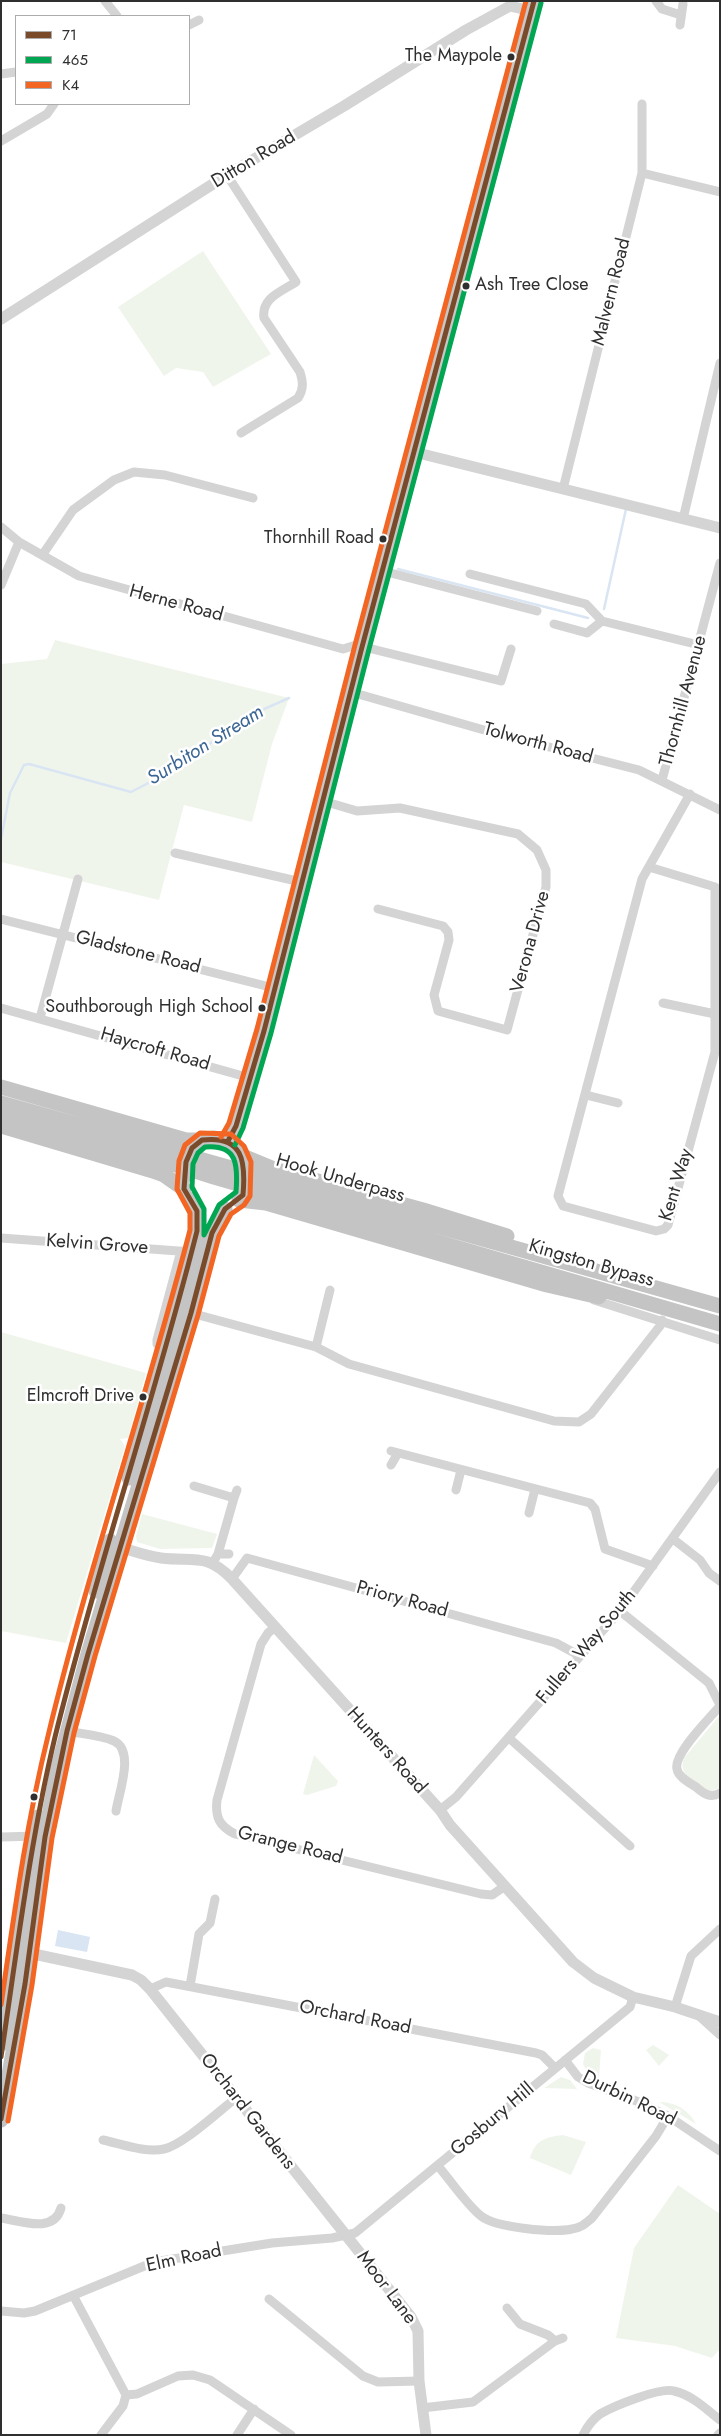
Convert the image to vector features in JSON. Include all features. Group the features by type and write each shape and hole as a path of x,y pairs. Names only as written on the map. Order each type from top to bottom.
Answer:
{"highway":[{"path":"1,1087 197,1144"},
{"name":"Hook Underpass","path":"1,1103 467,1235"},
{"name":"Hook Underpass","path":"1,1114 98,1140 214,1177 451,1245"},
{"path":"1,1126 164,1175 185,1188 198,1206 225,1209"},
{"path":"1,2059 59,1721 166,1350 184,1311 187,1251 198,1218 185,1188 186,1162 197,1144 211,1139 228,1141 234,1145 242,1159 245,1174 241,1198"},
{"path":"242,1159 424,1210 557,1251 688,1297"},
{"path":"1,2120 29,1952 39,1837 184,1311 212,1233 225,1209 241,1198 266,1203 547,1285 720,1324"},
{"name":"Kingston Bypass","path":"467,1235 720,1306"},
{"name":"Kingston Bypass","path":"451,1245 720,1324"}],"main road":[{"path":"228,1141 236,1126 250,1078 532,6"}],"street":[{"path":"105,1 116,15"},
{"path":"656,1 662,9 681,15"},
{"name":"Ditton Road","path":"1,319 227,176 466,30 511,4 532,6"},
{"path":"680,25 683,4"},
{"path":"190,24 199,20"},
{"path":"1,74 15,72"},
{"name":"Malvern Road","path":"563,489 642,172 642,104"},
{"path":"1,142 47,114 53,105"},
{"path":"642,172 720,192"},
{"path":"227,176 296,282 267,300 263,308 264,318 300,372 303,390 298,398 241,433"},
{"path":"683,519 720,363"},
{"path":"414,452 720,528"},
{"path":"43,554 72,510 114,480 134,472 165,475 253,498"},
{"name":"Herne Road","path":"1,527 20,542 80,576 343,649 356,645 501,681 511,649"},
{"path":"1,585 20,542"},
{"name":"Thornhill Avenue","path":"662,780 700,645 720,563"},
{"path":"383,571 537,611"},
{"path":"470,574 586,604 602,621 700,645"},
{"path":"554,624 587,632 602,621"},
{"name":"Tolworth Road","path":"351,692 498,734 639,770 720,810"},
{"name":"Kent Way","path":"649,867 715,887 715,1014 712,1066 668,1225 664,1229 656,1231 563,1206 559,1202 558,1196 642,879 690,794"},
{"name":"Verona Drive","path":"323,802 357,811 400,808 518,834 537,850 546,870 546,887 507,1030 438,1011 434,995 449,940 448,932 443,926 378,909"},
{"path":"175,854 301,882"},
{"path":"40,1018 78,879"},
{"name":"Gladstone Road","path":"1,919 274,988"},
{"path":"663,1003 715,1014"},
{"name":"Haycroft Road","path":"1,1008 250,1078"},
{"path":"586,1094 618,1103"},
{"name":"Kelvin Grove","path":"1,1238 187,1251"},
{"path":"166,1350 157,1344 157,1340 187,1251"},
{"path":"547,1285 720,1340"},
{"path":"316,1347 330,1290"},
{"path":"184,1311 316,1347 349,1364 554,1422 567,1423 578,1422 598,1408 662,1320"},
{"path":"391,1465 395,1452 590,1503 595,1509 606,1549 653,1566"},
{"path":"456,1490 461,1470"},
{"name":"Fullers Way South","path":"440,1810 456,1796 510,1738 620,1611 720,1472"},
{"path":"194,1486 235,1494 215,1559"},
{"path":"529,1513 535,1488"},
{"path":"672,1539 700,1560 709,1573 720,1581"},
{"name":"Hunters Road","path":"119,1547 153,1556 215,1559 440,1810 450,1825 573,1962 594,1978 633,1997 675,2007 720,2022"},
{"path":"215,1559 229,1554"},
{"name":"Priory Road","path":"232,1579 247,1558 556,1642 580,1656"},
{"path":"620,1611 709,1683 720,1706 678,1756 676,1768 679,1774 705,1794 710,1796 720,1793"},
{"name":"Grange Road","path":"275,1627 268,1633 261,1644 217,1800 216,1811 218,1821 225,1829 235,1834 481,1894 492,1895 505,1886"},
{"path":"67,1731 114,1741 123,1748 126,1758 116,1811"},
{"path":"510,1738 630,1846"},
{"path":"1,1837 39,1837"},
{"path":"190,1986 199,1934 210,1923 215,1899"},
{"path":"675,2007 691,1956 720,1929"},
{"name":"Orchard Gardens","path":"29,1952 132,1975 141,1980 344,2235"},
{"name":"Orchard Road","path":"150,1989 166,1982 536,2053 542,2055 555,2068"},
{"name":"Gosbury Hill","path":"344,2235 355,2233 438,2166 630,2007 633,1997"},
{"path":"697,2014 720,2034"},
{"name":"Durbin Road","path":"566,2060 578,2077 588,2083 639,2102 668,2116 720,2152"},
{"path":"103,2140 146,2149 163,2149 176,2145 236,2098"},
{"path":"438,2166 481,2216 497,2224 513,2228 571,2230 583,2226 592,2218 656,2136 668,2116"},
{"path":"1,2218 40,2224 51,2223 59,2216 61,2208"},
{"name":"Elm Road","path":"1,2311 24,2313 154,2262 272,2243 344,2235"},
{"name":"Moor Lane","path":"344,2235 411,2317 418,2331 419,2381 426,2435"},
{"path":"73,2295 126,2395 123,2406 101,2435"},
{"path":"269,2299 363,2376 378,2382 419,2381"},
{"path":"422,2408 474,2402 559,2339 520,2324 508,2308"},
{"path":"126,2395 137,2394 178,2376 193,2375 210,2380 291,2435"},
{"path":"583,2435 587,2426 600,2414 660,2391 671,2390 681,2393 720,2420"},
{"path":"237,2435 254,2409"}],"shaded area":[{"path":"203,251 271,354 213,387 203,372 176,368 164,376 118,307"},
{"path":"55,640 289,698 272,744 252,822 184,805 159,900 1,862 1,664 47,659"},
{"path":"1,1332 146,1373 128,1438 120,1439 125,1446 66,1643 1,1631"},
{"path":"142,1514 217,1534 212,1548 160,1549 137,1542 136,1536"},
{"path":"720,1715 720,1788 707,1792 688,1778 682,1764 684,1758"},
{"path":"314,1755 338,1781 336,1786 307,1795 303,1794"},
{"path":"58,1930 90,1937 87,1952 55,1946"},
{"path":"653,2045 669,2055 659,2066 646,2050"},
{"path":"593,2048 601,2050 599,2078 588,2073 583,2064 585,2053"},
{"path":"561,2077 570,2080 577,2089 544,2088"},
{"path":"659,2102 676,2105 686,2111 696,2124"},
{"path":"563,2135 586,2142 571,2175 530,2158 535,2147 542,2140"},
{"path":"678,2185 720,2214 720,2349 712,2358 675,2346 616,2338 634,2248"}],"waterway":[{"name":"Surbiton Stream","path":"604,609 626,509"},
{"name":"Surbiton Stream","path":"398,569 588,618"},
{"name":"Surbiton Stream","path":"1,839 10,793 24,765 29,764 131,792 179,767 244,718 289,698"}],"transit line":[{"name":"K4","path":"221,1137 229,1123 257,1029 355,645 526,1"},
{"name":"71","path":"228,1141 236,1126 264,1031 362,647 534,1"},
{"name":"465","path":"235,1145 243,1128 271,1033 369,649 541,3"},
{"name":"K4","path":"1,2005 27,1836 48,1736 81,1609 190,1230 190,1213 177,1189 179,1161 185,1145 200,1133 231,1134 244,1146 251,1162 250,1196 244,1205 231,1214 219,1236 198,1315 95,1656 74,1733 52,1838 32,1985 8,2121"},
{"name":"71","path":"1,2057 31,1856 55,1737 71,1673 163,1358 197,1231 197,1211 184,1189 186,1162 192,1148 202,1140 226,1142 234,1146 242,1161 244,1171 243,1195 225,1209 212,1233 191,1313 88,1654 67,1731 45,1837 25,1984 1,2119"},
{"name":"465","path":"205,1147 216,1147 230,1153 236,1166 237,1182 236,1192 219,1205 204,1235 204,1209 192,1187 193,1164 198,1153 205,1147"}],"place":[{"name":"The Maypole","path":"511,57"},
{"name":"Ash Tree Close","path":"466,286"},
{"name":"Thornhill Road","path":"383,539"},
{"name":"Southborough High School","path":"262,1008"},
{"name":"Elmcroft Drive","path":"143,1397"}]}
